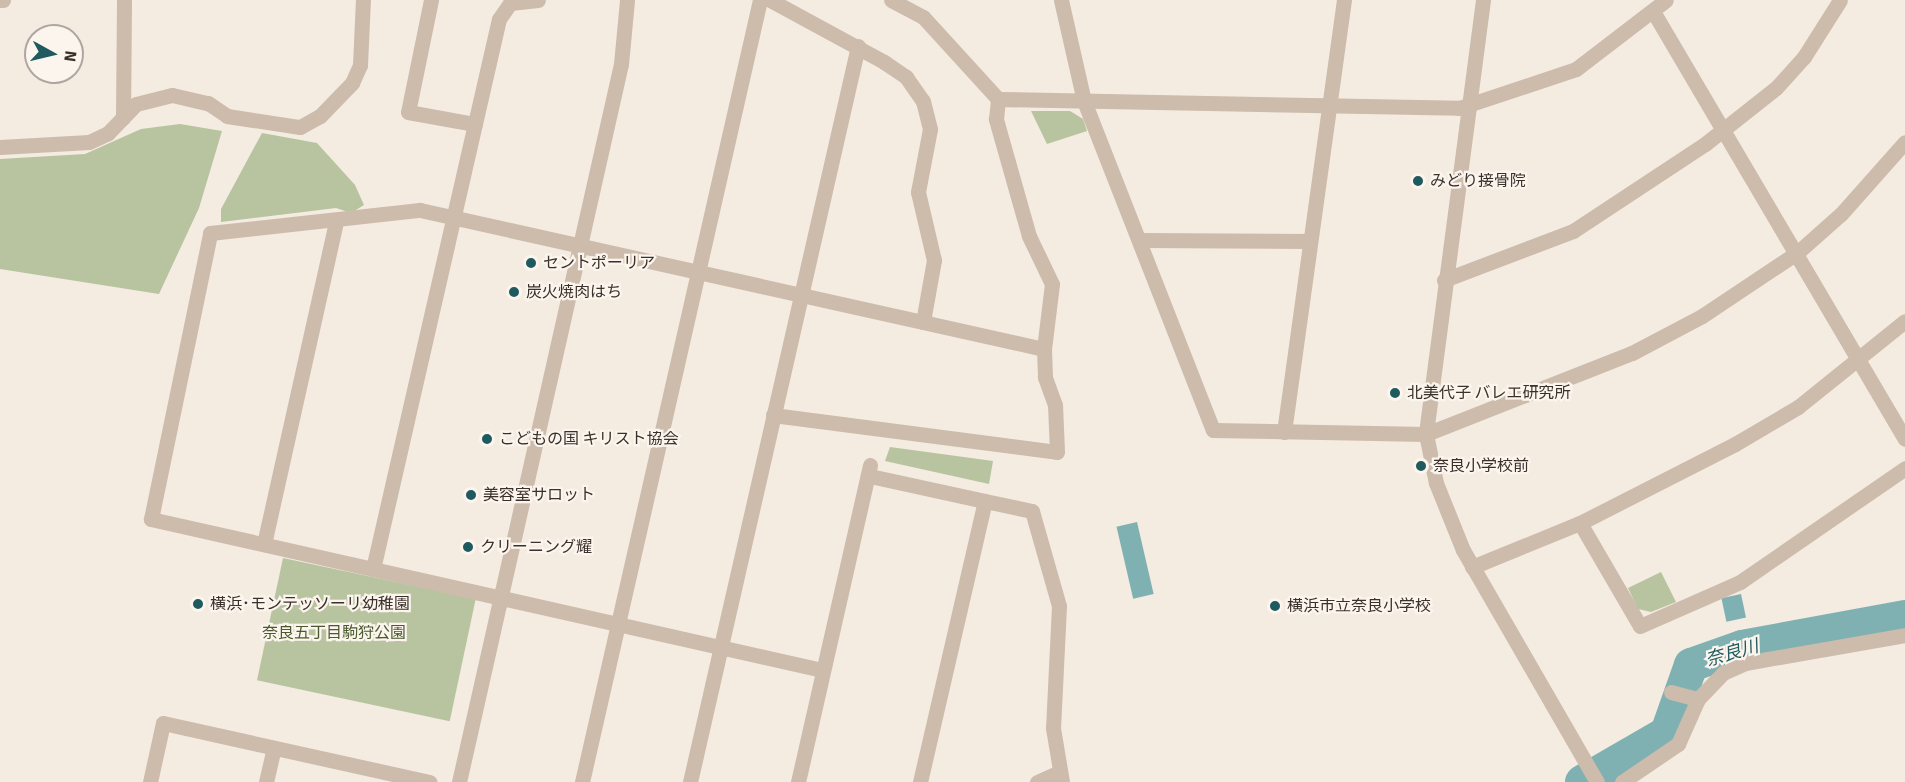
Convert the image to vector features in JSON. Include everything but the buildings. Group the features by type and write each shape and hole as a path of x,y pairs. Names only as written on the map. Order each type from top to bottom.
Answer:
{"street":[{"path":"123,118 124,0"},
{"path":"0,147 89,142 123,118 136,104 172,95 208,103 227,116 300,127 320,116 352,83 360,65 363,0"},
{"path":"431,0 408,112 475,124"},
{"path":"373,569 498,19 510,3 538,0"},
{"path":"459,782 621,64 627,0"},
{"path":"582,782 760,0"},
{"path":"770,0 858,46 906,77 923,101 930,129 918,192 934,260 923,322"},
{"path":"891,0 923,18 998,99 1330,106 1468,106 1576,69 1654,13 1666,0"},
{"path":"1061,0 1084,101 1214,430 1426,434 1671,335 1798,252 1848,207 1905,142"},
{"path":"1284,432 1344,0"},
{"path":"1483,0 1444,280 1426,434 1436,483 1472,567 1597,782"},
{"path":"1444,280 1573,231 1613,209 1723,129 1804,57 1840,0"},
{"path":"1654,13 1798,252 1905,439"},
{"path":"690,782 858,46"},
{"path":"773,415 875,437 1057,452 1055,405 1045,377 1044,349 1052,284 1029,236 996,119 998,99"},
{"path":"822,670 151,519 210,233 420,210 1044,349"},
{"path":"264,544 336,221"},
{"path":"1139,240 1311,241"},
{"path":"1472,567 1580,523 1735,444 1859,361 1905,321"},
{"path":"1580,523 1640,626 1740,582 1905,468"},
{"path":"798,782 870,470 985,501 1032,511 1059,606 1053,728 1060,777 1037,782"},
{"path":"920,782 985,501"},
{"path":"1622,782 1678,744 1693,698 1723,673 1744,663 1905,636"},
{"path":"1671,692 1693,698"},
{"path":"150,782 164,723 274,748 383,777 430,782"},
{"path":"266,782 274,748"}],"green space":[{"path":"1031,111 1070,111 1083,119 1087,131 1047,144"},
{"path":"180,124 222,131 199,208 159,294 0,269 0,159 85,154 141,129"},
{"path":"262,133 317,143 355,185 364,205 351,213 336,208 221,222 221,209"},
{"path":"890,447 993,461 989,484 885,461"},
{"name":"奈良五丁目駒狩公園","path":"283,558 476,599 450,721 257,680"},
{"path":"1661,572 1676,602 1651,612 1638,609 1628,588"}],"water":[{"path":"1137,522 1154,594 1133,599 1117,527"},
{"path":"1741,594 1746,617 1726,622 1721,598"}],"waterway":[{"name":"奈良川","path":"1582,782 1667,733 1691,665 1742,647 1905,617"}],"place":[{"name":"みどり接骨院","path":"1418,181"},
{"name":"セントポーリア","path":"531,263"},
{"name":"炭火焼肉はち","path":"514,292"},
{"name":"北美代子 バレエ研究所","path":"1395,393"},
{"name":"こどもの国 キリスト協会","path":"487,439"},
{"name":"奈良小学校前","path":"1421,466"},
{"name":"美容室サロット","path":"471,495"},
{"name":"クリーニング耀","path":"468,547"},
{"name":"横浜･モンテッソーリ幼稚園","path":"198,604"},
{"name":"横浜市立奈良小学校","path":"1275,606"}]}
